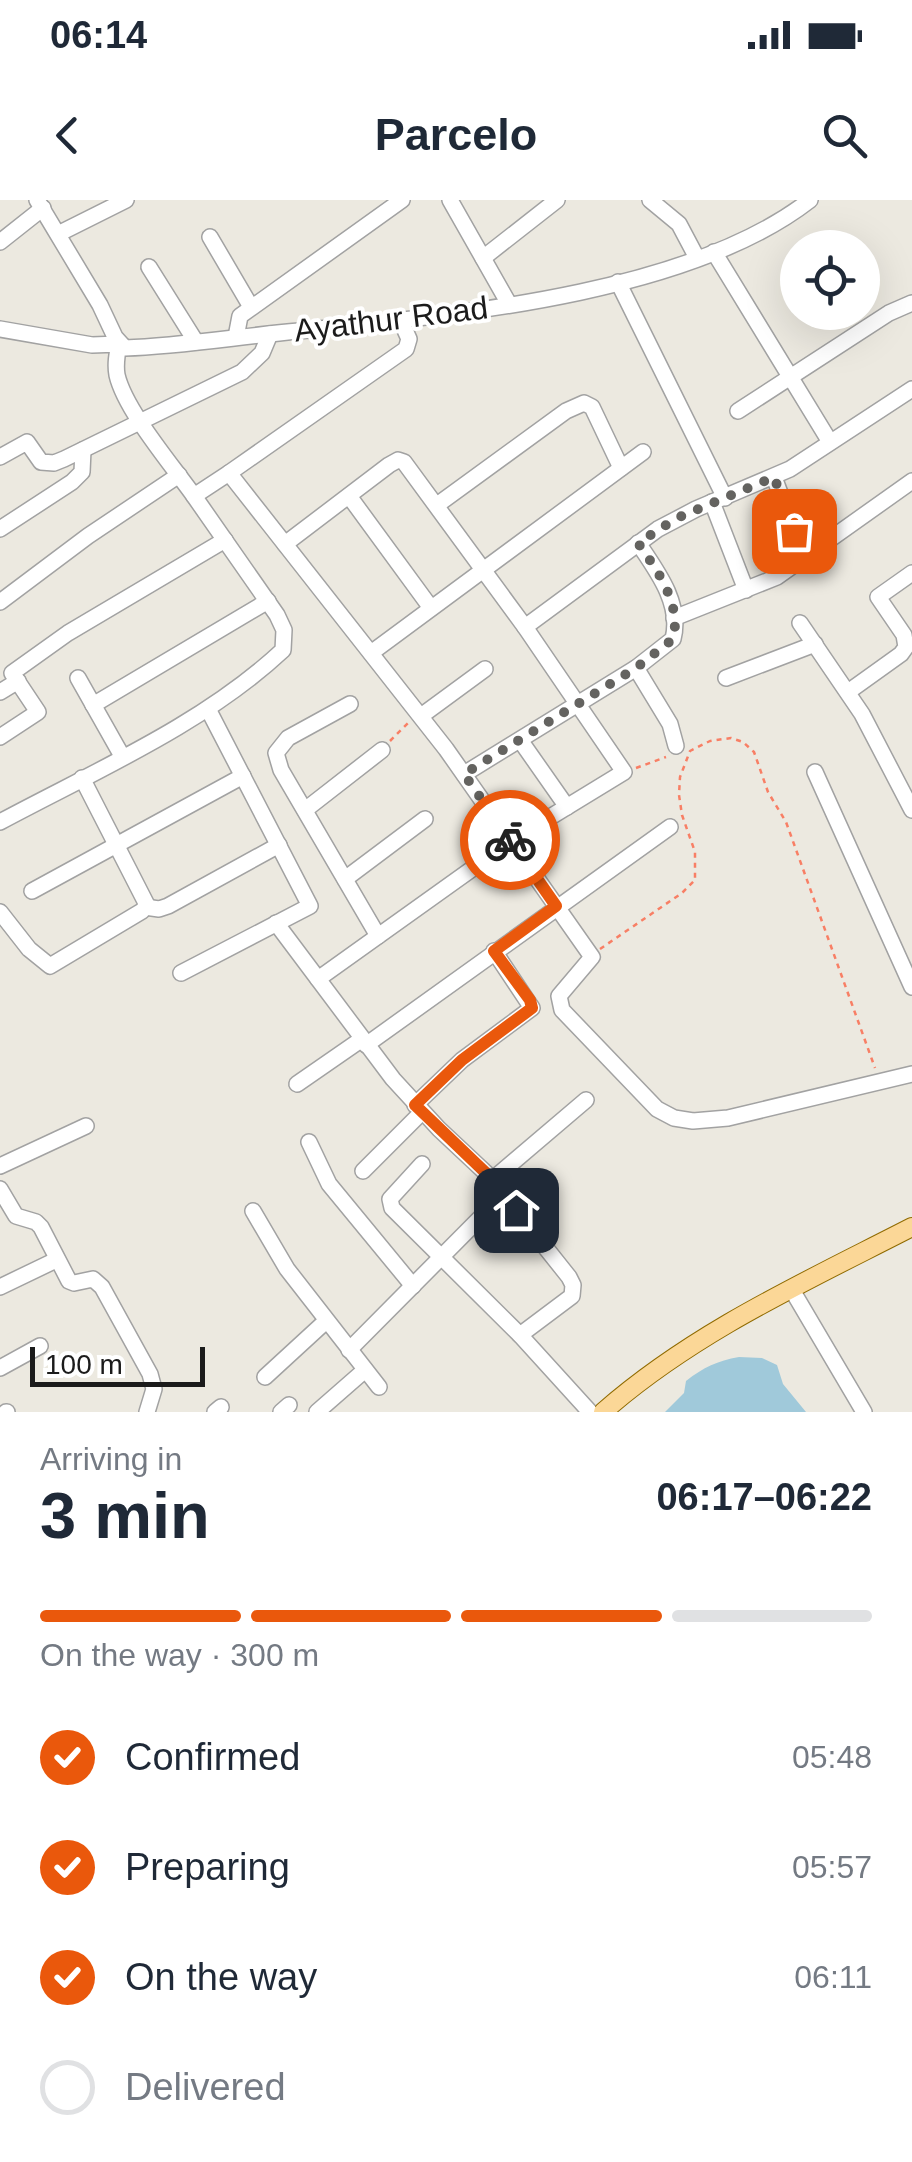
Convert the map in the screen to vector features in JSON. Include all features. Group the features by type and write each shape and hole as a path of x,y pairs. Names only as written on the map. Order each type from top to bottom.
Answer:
{"main road":[{"path":"602,1412 691,1345 912,1228"}],"street":[{"path":"58,234 126,200"},
{"path":"236,338 237,322 251,307 402,200"},
{"path":"450,200 509,304"},
{"path":"483,258 558,200"},
{"path":"650,200 678,224 697,258"},
{"name":"Ayathur Road","path":"0,328 92,345 119,344 125,348 401,321 509,304 618,282 697,258 752,238 810,200"},
{"path":"0,242 40,204 119,344 116,373 126,396 284,630 283,650 249,682 208,709 0,822"},
{"path":"210,237 251,307"},
{"path":"714,252 830,442"},
{"path":"149,267 196,342"},
{"path":"618,282 718,500 746,590"},
{"path":"738,411 888,313 912,302"},
{"path":"194,496 406,349 408,339 401,321"},
{"path":"0,457 27,442 37,458 48,464 84,450 242,372 262,353 270,334"},
{"path":"525,627 677,518 774,477 907,392 912,411"},
{"path":"437,505 584,402 592,407 621,468"},
{"path":"0,529 72,482 82,472 84,450"},
{"path":"372,653 643,452"},
{"path":"285,544 398,460 410,468 624,772 511,840 318,979"},
{"path":"229,472 421,716 592,957 559,996 562,1010 657,1109 674,1118 693,1121 728,1118 912,1074"},
{"path":"0,602 179,475"},
{"path":"774,477 804,558"},
{"path":"674,618 777,577 912,480"},
{"path":"348,496 431,608"},
{"path":"0,737 38,712 12,673 43,649 225,540"},
{"path":"464,774 670,644 675,632 666,587 638,543"},
{"path":"848,692 908,652 904,634 878,597 912,573"},
{"path":"93,705 268,601"},
{"path":"800,623 848,692 912,810"},
{"path":"726,678 815,644"},
{"path":"636,668 670,724 678,753"},
{"path":"421,716 486,669"},
{"path":"78,678 122,756"},
{"path":"0,692 18,681"},
{"path":"350,704 288,738 276,754 281,770 378,936"},
{"path":"182,973 310,906 208,709"},
{"path":"520,740 567,807"},
{"path":"305,810 382,750"},
{"path":"815,772 912,988"},
{"path":"32,891 242,776"},
{"path":"82,778 146,900 145,907"},
{"path":"345,879 424,819"},
{"path":"297,1084 364,1042 670,826"},
{"path":"0,912 30,949 50,966 145,907 168,906 279,846"},
{"path":"276,924 418,1108 492,1180 574,1285 572,1296 520,1335"},
{"path":"363,1171 462,1060 532,1008 494,951"},
{"path":"492,1180 586,1100"},
{"path":"0,1166 86,1126"},
{"path":"309,1142 329,1184 413,1286"},
{"path":"422,1164 394,1193 390,1204 590,1412"},
{"path":"0,1188 16,1216 41,1227 69,1281 93,1280 102,1286 150,1374 154,1388 146,1412"},
{"path":"254,1212 274,1250 379,1387"},
{"path":"349,1350 485,1213"},
{"path":"0,1287 56,1260"},
{"path":"792,1290 864,1412"},
{"path":"265,1377 326,1321"},
{"path":"0,1368 40,1346"},
{"path":"317,1412 364,1370"}],"path":[{"path":"382,750 398,729 421,716"},
{"path":"624,772 710,741 731,738 744,742 754,752 768,792 786,822 881,1082"},
{"path":"592,957 682,894 695,880 695,852 679,795 678,753"}],"water":[{"path":"739,1357 762,1358 777,1365 783,1384 806,1412 665,1412 684,1393 686,1381 711,1365"}],"way so far":[{"path":"510,840 464,774 658,654 673,639 674,618 666,587 638,543 696,508 774,477 794,531"}],"route":[{"path":"510,840 556,906 494,951 532,1008 462,1060 415,1105 487,1174 516,1210"}]}
